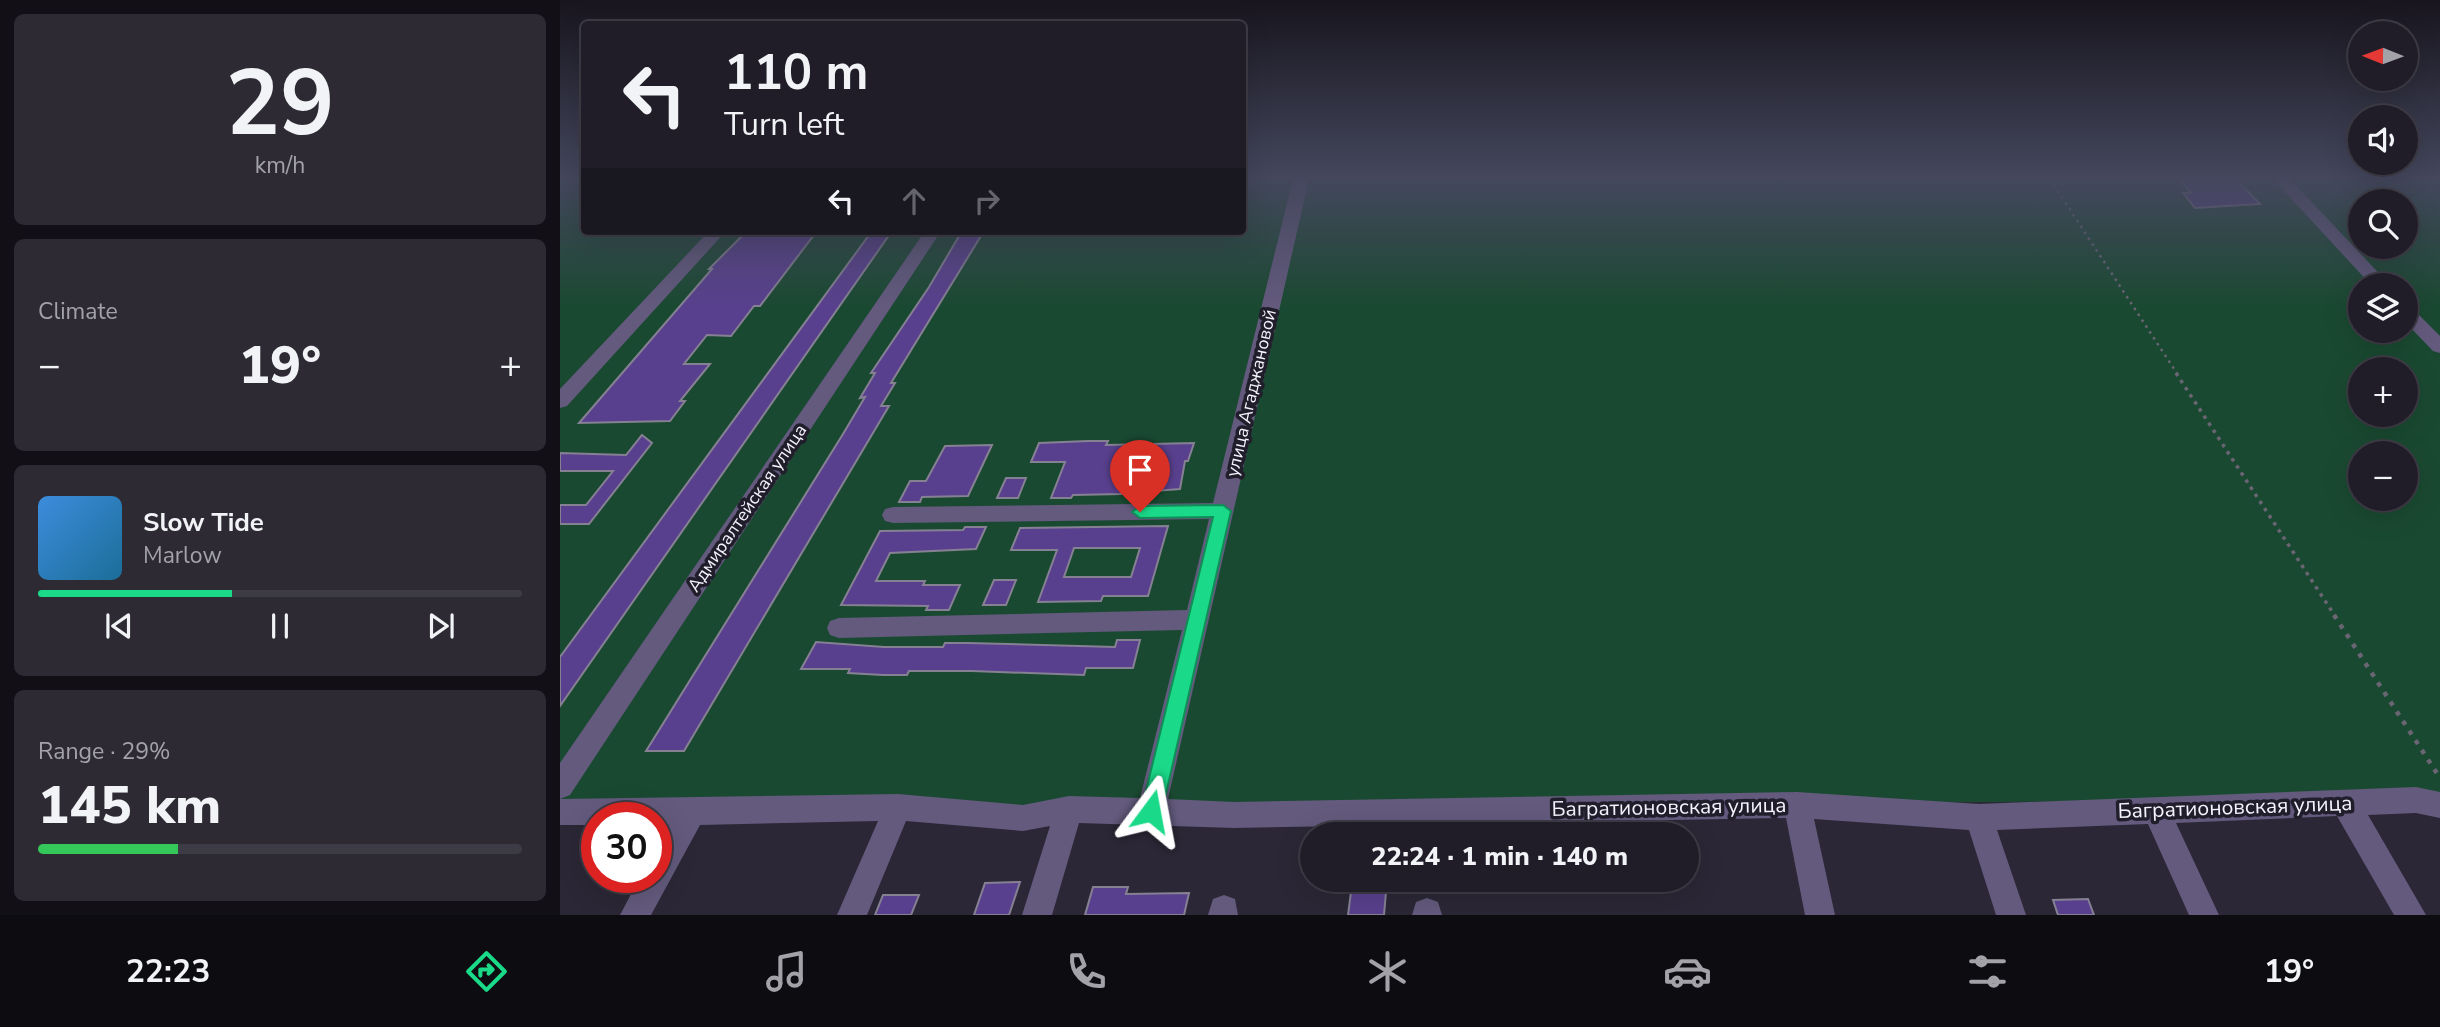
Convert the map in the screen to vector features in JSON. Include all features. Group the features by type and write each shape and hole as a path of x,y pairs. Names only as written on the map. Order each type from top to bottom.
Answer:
{"street":[{"name":"улица Агаджановой","path":"1151,811 1291,222"},
{"path":"2321,222 2370,273"},
{"path":"560,401 714,235"},
{"name":"Адмиралтейская улица","path":"560,786 930,235"},
{"path":"2418,324 2440,347"},
{"path":"893,516 1223,511"},
{"path":"839,628 1197,620"},
{"name":"Багратионовская улица","path":"560,812 898,807 1023,818 1069,809 1234,815 1797,805 1979,817 2416,800 2440,805"},
{"path":"2345,803 2411,915"},
{"path":"1797,805 1820,915"},
{"path":"852,915 898,807"},
{"path":"1037,915 1069,809"},
{"path":"2156,810 2204,915"},
{"path":"635,915 692,812"},
{"path":"1979,817 2011,915"}],"path":[{"path":"2078,222 2440,778"}],"green space":[{"path":"560,222 581,222 581,235 1246,235 1246,222 2348,222 2348,259 2418,259 2418,222 2440,222 2440,799 672,811 672,802 581,802 581,812 560,812"}],"building":[{"path":"743,235 814,235 760,306 754,306 731,336 707,335 684,364 710,364 680,401 685,401 670,421 579,423 712,269 709,269"},
{"path":"869,235 889,235 560,706 560,657"},
{"path":"960,235 982,235 891,383 895,383 881,406 889,406 684,751 646,751 843,434 865,397 860,398 875,373 871,373 929,287"},
{"path":"642,435 652,443 589,524 560,524 560,505 586,505 613,471 560,471 560,453 626,455"},
{"path":"1108,441 1106,445 1194,443 1188,461 1185,461 1180,489 1155,491 1160,464 1131,464 1121,494 1051,498 1065,462 1031,462 1039,443"},
{"path":"992,445 968,496 922,497 920,502 899,502 910,481 926,481 945,446"},
{"path":"1006,478 1026,478 1018,498 997,498"},
{"path":"1168,526 1148,596 1103,596 1101,601 1038,602 1057,550 1011,550 1020,528","holes":["1074,548 1140,548 1131,577 1064,577"]},
{"path":"965,527 986,527 976,549 890,553 876,581 925,581 923,585 960,585 949,610 926,610 928,606 841,605 880,531 963,530"},
{"path":"994,580 1016,580 1006,605 983,605"},
{"path":"1117,640 1140,640 1133,668 1086,668 1084,675 909,671 907,675 883,675 848,673 850,669 801,669 816,642 884,647 943,647 945,643 968,643 1115,647"},
{"path":"1020,882 1009,915 974,915 985,883"},
{"path":"1093,887 1128,887 1126,894 1189,893 1184,915 1085,915"},
{"path":"1351,892 1386,892 1384,915 1348,915"},
{"path":"883,895 919,895 911,915 875,915"},
{"path":"2088,899 2094,915 2058,915 2053,900"}],"route":[{"path":"1140,512 1223,511 1151,811"}]}
